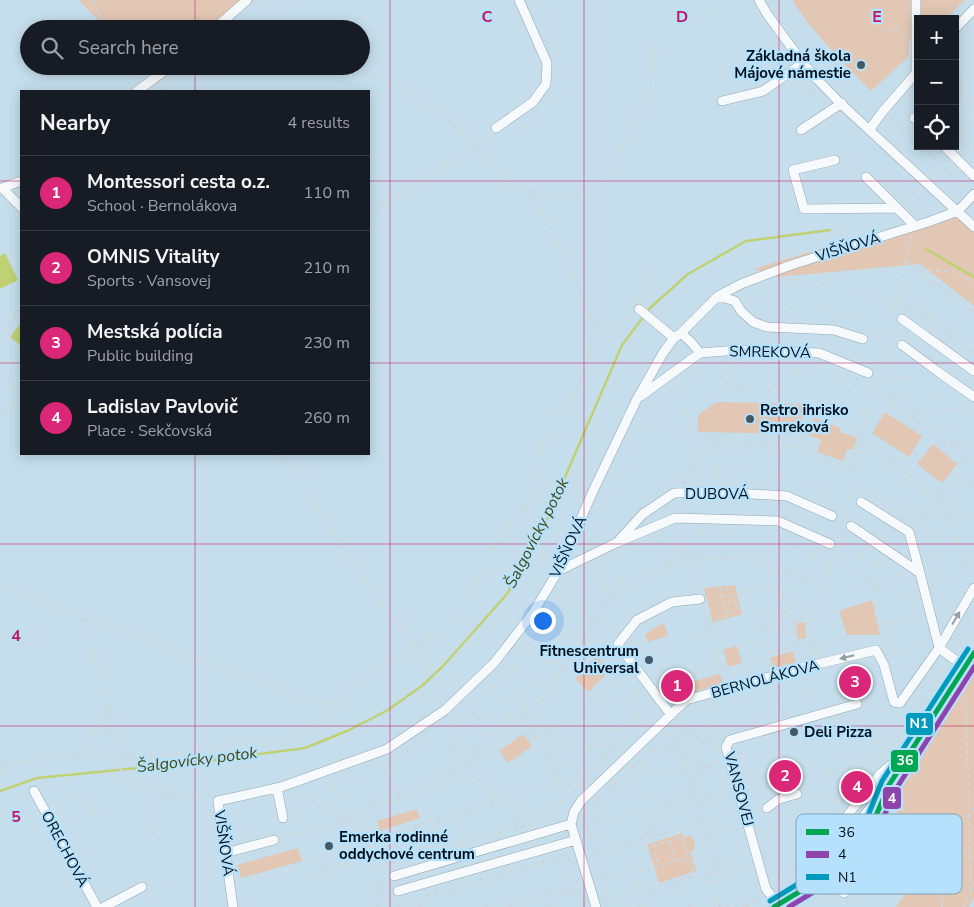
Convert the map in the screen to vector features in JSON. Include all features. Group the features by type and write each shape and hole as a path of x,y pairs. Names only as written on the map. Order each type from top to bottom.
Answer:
{"street":[{"path":"225,20 248,0"},
{"path":"496,128 532,102 546,84 547,63 519,0"},
{"path":"759,0 803,63 842,103 974,227"},
{"path":"916,0 916,15"},
{"path":"959,25 974,8"},
{"path":"722,101 763,91 803,63"},
{"path":"138,90 159,75"},
{"path":"870,129 914,75"},
{"path":"801,130 842,103"},
{"path":"948,150 974,176"},
{"path":"835,160 793,170 804,209 897,208"},
{"path":"866,177 915,226"},
{"path":"20,181 2,188 20,206"},
{"path":"958,211 973,194"},
{"name":"VIŠŇOVÁ","path":"232,903 218,801 277,788 386,749 445,710 494,663 533,613 558,571 594,489 637,399 663,353 677,335 718,296 741,284 791,265 958,211"},
{"path":"718,296 734,301 741,284"},
{"name":"SMREKOVÁ","path":"734,301 741,311 753,322 768,327 831,330 863,339"},
{"path":"637,399 700,353 649,317 642,307"},
{"path":"902,319 974,371"},
{"path":"902,345 974,397"},
{"name":"SMREKOVÁ","path":"700,353 738,350 820,354 868,372"},
{"name":"DUBOVÁ","path":"616,542 643,514 674,494 716,492 788,496 832,516"},
{"path":"863,497 909,532 938,648 947,660 965,667"},
{"name":"DUBOVÁ","path":"558,571 616,542 675,518 778,521 834,543"},
{"path":"851,526 920,573"},
{"path":"938,648 973,589"},
{"path":"667,714 643,677 618,644 637,620 672,602 700,599"},
{"name":"BERNOLÁKOVA","path":"572,824 574,812 581,801 667,714 686,700 727,692 772,676 876,650 884,665 894,702 900,703 938,648"},
{"path":"865,814 889,785 974,653"},
{"name":"VANSOVEJ","path":"776,905 767,891 726,747 730,740 856,704"},
{"path":"849,814 880,774 916,743"},
{"path":"877,814 889,785"},
{"path":"277,788 283,818"},
{"name":"ORECHOVÁ","path":"34,791 97,907"},
{"path":"767,808 779,799 797,794"},
{"path":"394,876 572,824 596,907"},
{"path":"225,853 274,840"},
{"path":"398,891 576,840"},
{"path":"104,907 142,887"},
{"path":"776,905 796,887"},
{"path":"776,905 796,893"}],"path":[{"path":"92,0 102,20"},
{"path":"276,0 287,20"},
{"path":"370,73 442,116 476,146 493,170 508,186 547,196 567,197 590,188 609,171 628,134 633,120 650,88 656,43 656,20"},
{"path":"887,30 899,31 905,38 914,38"},
{"path":"969,64 974,69 956,88 974,105"},
{"path":"959,104 965,97"},
{"path":"883,111 914,139"},
{"path":"370,212 490,137 496,128"},
{"path":"959,134 964,130"},
{"path":"959,140 972,152 974,150"},
{"path":"925,150 973,194"},
{"path":"793,622 809,615 820,600 825,586 872,389 915,226 919,188 938,162"},
{"path":"529,191 570,268 571,276 595,327 601,329 612,327 632,316"},
{"path":"906,261 974,312"},
{"path":"642,307 637,299 649,285 640,276 654,262"},
{"path":"919,271 952,271 974,284"},
{"path":"785,286 786,280 797,280"},
{"path":"818,280 818,289"},
{"path":"927,286 932,280"},
{"path":"858,296 861,288"},
{"path":"944,301 950,294"},
{"path":"878,305 882,297"},
{"path":"911,309 918,300"},
{"path":"786,302 786,314"},
{"path":"895,302 911,309 974,355"},
{"path":"816,303 816,309"},
{"path":"963,314 968,308"},
{"path":"831,330 835,310"},
{"path":"850,315 852,310"},
{"path":"20,311 6,328 5,351 12,389 20,397"},
{"path":"926,321 934,311"},
{"path":"868,322 870,317"},
{"path":"947,336 955,326"},
{"path":"0,764 74,754 118,760 145,758 293,735 310,727 362,674 416,648 445,626 464,605 492,551 510,523 528,503 534,487 541,445 547,430 576,393 585,373 592,345 593,327 595,327"},
{"path":"970,352 974,347"},
{"path":"771,359 771,371"},
{"path":"724,360 723,384 726,386 742,385 742,394"},
{"path":"740,369 741,360"},
{"path":"799,372 800,360"},
{"path":"834,380 838,370"},
{"path":"904,378 910,372"},
{"path":"692,373 699,380"},
{"path":"853,388 857,378"},
{"path":"770,384 770,392"},
{"path":"798,394 799,386"},
{"path":"928,395 933,387"},
{"path":"872,389 960,451 974,491"},
{"path":"671,390 677,398"},
{"path":"888,400 896,390"},
{"path":"707,394 712,400"},
{"path":"822,421 830,396"},
{"path":"0,416 20,399"},
{"path":"845,409 848,402"},
{"path":"950,411 956,402"},
{"path":"655,403 662,414 663,436"},
{"path":"912,417 920,407"},
{"path":"684,410 689,417"},
{"path":"965,422 972,413"},
{"path":"934,432 940,423"},
{"path":"678,425 684,433 698,424"},
{"path":"719,444 698,432 690,462 689,476 698,456 707,446 719,444 797,447 854,469"},
{"path":"714,441 715,432"},
{"path":"766,446 767,434"},
{"path":"802,434 803,450"},
{"path":"950,444 956,434"},
{"path":"940,437 935,444 964,445 974,439"},
{"path":"718,453 719,444"},
{"path":"860,444 944,498 973,589"},
{"path":"745,455 746,445"},
{"path":"775,456 776,446"},
{"path":"886,467 889,463 901,459 926,454"},
{"path":"278,455 293,467 345,553 432,671 457,699"},
{"path":"957,464 974,458"},
{"path":"825,466 828,459"},
{"path":"717,467 717,480"},
{"path":"746,481 747,469"},
{"path":"914,525 949,488 954,474 953,469"},
{"path":"775,482 776,470"},
{"path":"670,483 684,473"},
{"path":"805,488 810,477"},
{"path":"970,479 974,477"},
{"path":"908,483 912,478"},
{"path":"863,497 874,479"},
{"path":"823,496 828,484"},
{"path":"924,497 930,490"},
{"path":"888,508 898,496"},
{"path":"904,518 913,506"},
{"path":"948,512 974,520"},
{"path":"700,525 700,536"},
{"path":"676,526 681,552 676,563"},
{"path":"728,538 729,528"},
{"path":"948,530 953,528"},
{"path":"920,532 931,529"},
{"path":"757,530 757,539"},
{"path":"653,533 658,544"},
{"path":"794,549 798,539"},
{"path":"627,545 632,556"},
{"path":"814,557 818,548"},
{"path":"860,557 867,548"},
{"path":"699,558 700,550"},
{"path":"954,552 960,550"},
{"path":"681,552 688,557 756,560 802,581 825,586"},
{"path":"727,559 728,552"},
{"path":"611,553 616,564"},
{"path":"756,560 757,553"},
{"path":"665,557 669,566"},
{"path":"274,840 346,818 442,778 493,739 534,712 612,596 626,586 688,557"},
{"path":"688,557 711,633 729,704"},
{"path":"929,561 939,557"},
{"path":"875,568 882,558"},
{"path":"592,562 593,571 597,578 607,586 612,596"},
{"path":"784,573 788,564"},
{"path":"959,568 965,566"},
{"path":"844,578 850,569"},
{"path":"639,571 643,578"},
{"path":"802,581 806,571"},
{"path":"859,589 865,581 878,590 902,572"},
{"path":"935,579 945,576"},
{"path":"622,579 626,586"},
{"path":"566,580 587,592"},
{"path":"0,587 44,604 60,608 104,629 126,634 308,701 319,704 333,703"},
{"path":"708,623 727,616 738,606 739,602 730,603 728,599 758,589 771,587 778,589 783,594 786,612 793,622 797,643"},
{"path":"900,600 917,594"},
{"path":"556,597 576,608"},
{"path":"721,597 727,616"},
{"path":"598,602 606,606"},
{"path":"874,607 884,604"},
{"path":"782,623 761,630 758,621 786,612"},
{"path":"905,618 922,613"},
{"path":"882,761 938,679 974,614"},
{"path":"779,615 785,632 794,630"},
{"path":"809,615 817,653"},
{"path":"588,617 609,626 622,638"},
{"path":"81,618 107,702 110,731 116,746 122,752 145,758"},
{"path":"542,619 560,631"},
{"path":"878,626 890,622"},
{"path":"700,632 701,634 724,630"},
{"path":"843,658 847,645 855,635"},
{"path":"572,638 580,644"},
{"path":"914,646 931,641"},
{"path":"526,643 544,655"},
{"path":"797,643 806,646 815,643"},
{"path":"772,676 766,654 797,646 797,643"},
{"path":"813,712 801,670 815,643"},
{"path":"886,654 900,650"},
{"path":"947,660 948,668"},
{"path":"556,662 579,674"},
{"path":"507,664 529,678"},
{"path":"686,676 720,666"},
{"path":"496,676 520,698 526,707 525,718"},
{"path":"640,725 634,702 643,677"},
{"path":"488,685 503,704"},
{"path":"541,686 548,690"},
{"path":"965,686 970,813 970,892"},
{"path":"588,695 601,704 605,703"},
{"path":"702,701 704,711"},
{"path":"74,754 80,750 87,738 102,725 107,702"},
{"path":"626,704 634,702"},
{"path":"783,703 788,720"},
{"path":"467,706 480,720"},
{"path":"756,711 760,728"},
{"path":"531,728 571,726 605,731 640,725 667,714"},
{"path":"510,716 516,724"},
{"path":"452,718 463,732"},
{"path":"715,745 685,730 676,719 672,723 718,873 750,865"},
{"path":"729,719 733,735"},
{"path":"816,732 856,719"},
{"path":"520,722 526,723 531,728 548,761 558,787"},
{"path":"446,724 451,754 449,772"},
{"path":"375,867 496,832 542,821 640,725"},
{"path":"676,738 710,726 718,753"},
{"path":"98,728 110,731"},
{"path":"608,907 582,815 674,729"},
{"path":"527,740 554,732"},
{"path":"488,733 493,739"},
{"path":"551,735 565,747 569,746"},
{"path":"648,753 713,736"},
{"path":"828,740 838,737"},
{"path":"424,739 430,753"},
{"path":"714,741 720,739"},
{"path":"450,742 459,757 465,760 481,785 501,801"},
{"path":"589,746 608,742 616,748"},
{"path":"548,761 560,743"},
{"path":"601,743 605,758"},
{"path":"683,744 727,784"},
{"path":"472,745 476,752 476,758"},
{"path":"407,749 413,762"},
{"path":"664,749 690,758 702,767"},
{"path":"847,757 851,782 871,752"},
{"path":"458,779 476,758 490,753 501,753"},
{"path":"553,774 564,758"},
{"path":"118,760 121,770 128,778 142,785 172,795 207,796 218,801"},
{"path":"679,774 720,762"},
{"path":"637,763 653,772 656,771"},
{"path":"0,772 11,764"},
{"path":"381,764 386,775"},
{"path":"641,840 706,766"},
{"path":"838,814 842,801 864,775 876,766"},
{"path":"437,767 442,778"},
{"path":"577,772 596,767"},
{"path":"827,774 838,770"},
{"path":"355,774 361,787"},
{"path":"420,775 424,786"},
{"path":"895,776 904,797 904,814"},
{"path":"724,777 734,810 724,813"},
{"path":"549,789 582,781"},
{"path":"332,783 346,818 360,837 367,840 510,798 517,828"},
{"path":"507,784 528,788"},
{"path":"395,785 400,796"},
{"path":"277,788 308,798 336,816 346,818"},
{"path":"610,788 634,797 658,801 676,801"},
{"path":"67,793 76,797 96,812"},
{"path":"680,796 721,793 730,796"},
{"path":"698,808 710,794"},
{"path":"155,836 150,820 151,807 157,800 172,795"},
{"path":"809,797 824,796 842,801 848,799"},
{"path":"369,798 373,807"},
{"path":"492,804 494,812"},
{"path":"594,804 607,817 610,816"},
{"path":"631,816 673,804"},
{"path":"962,820 974,809"},
{"path":"464,812 466,820"},
{"path":"516,822 551,812"},
{"path":"587,830 602,812"},
{"path":"640,814 649,831 654,836 656,845 653,846 659,866"},
{"path":"962,816 966,816"},
{"path":"594,854 711,817"},
{"path":"437,820 440,828"},
{"path":"729,832 739,829 741,835"},
{"path":"398,832 400,839"},
{"path":"656,845 682,837 694,876"},
{"path":"708,840 716,837"},
{"path":"367,840 384,896 398,902 399,907"},
{"path":"670,841 675,861"},
{"path":"734,852 745,848 743,842"},
{"path":"631,843 644,890"},
{"path":"420,907 420,898 568,854 585,907"},
{"path":"962,855 974,859"},
{"path":"314,874 372,856"},
{"path":"558,857 568,895"},
{"path":"639,872 688,857"},
{"path":"692,858 716,866"},
{"path":"714,860 722,858"},
{"path":"324,860 326,870"},
{"path":"543,862 545,870"},
{"path":"524,867 527,876"},
{"path":"628,870 638,867"},
{"path":"717,897 719,907 726,905 746,906 796,869"},
{"path":"636,892 717,870"},
{"path":"709,872 713,884"},
{"path":"499,875 501,883"},
{"path":"601,880 616,876"},
{"path":"481,880 483,888"},
{"path":"634,883 642,880"},
{"path":"678,881 681,893"},
{"path":"377,907 380,900 376,885 380,883"},
{"path":"963,907 974,884"},
{"path":"506,900 508,907 578,887"},
{"path":"455,888 457,895"},
{"path":"550,888 552,894"},
{"path":"651,888 654,900"},
{"path":"639,907 651,888"},
{"path":"558,893 568,895 572,892 582,900"},
{"path":"531,893 533,900"},
{"path":"549,907 558,893"},
{"path":"436,894 438,900"},
{"path":"826,894 832,904"},
{"path":"942,894 942,907"},
{"path":"606,900 622,896"}],"shaded area":[{"path":"79,0 254,0 231,20 98,20"},
{"path":"792,0 965,0 949,15 914,15 914,40 909,41 909,56 871,91 840,60 807,22"},
{"path":"148,75 168,75 157,84"},
{"path":"958,207 974,222 974,306 920,264 777,277 754,269 842,242 915,227"},
{"path":"5,253 18,280 0,289 0,256"},
{"path":"20,324 20,345 10,337"},
{"name":"Retro ihrisko Smreková","path":"717,402 803,404 802,434 698,432 698,415"},
{"path":"885,412 922,436 909,457 872,433"},
{"path":"814,418 841,428 840,432 857,438 853,450 847,449 843,461 817,452 821,440 808,435"},
{"path":"933,444 957,464 942,483 917,464"},
{"path":"735,585 742,614 713,623 704,588"},
{"path":"872,600 880,635 847,635 839,611"},
{"path":"805,622 806,638 798,639 796,623"},
{"path":"664,623 668,636 647,642 645,635"},
{"path":"737,646 742,663 728,667 723,650"},
{"path":"974,650 974,898 969,907 896,907 905,894 962,894 962,814 899,814 881,796"},
{"path":"793,651 796,662 773,668 770,658"},
{"path":"596,656 610,670 589,692 575,679"},
{"path":"720,674 723,683 693,692 690,682"},
{"path":"523,734 532,746 508,763 499,751"},
{"path":"417,809 420,818 380,831 377,821"},
{"path":"683,833 685,839 687,836 693,838 695,848 693,851 690,851 696,871 659,883 647,844"},
{"path":"298,848 302,861 241,878 237,865"}],"waterway":[{"name":"Šalgovícky potok","path":"0,791 37,778 199,762 305,748 347,731 388,710 423,685 443,666 507,594 543,528 622,345 651,307 688,274 746,241 830,230"},
{"name":"Šalgovícky potok","path":"926,249 974,277"}],"transit line":[{"name":"N1","path":"869,814 882,781 968,649"},
{"name":"36","path":"877,814 889,785 974,653"},
{"name":"4","path":"885,814 896,789 974,667"},
{"name":"N1","path":"770,901 796,885"},
{"name":"36","path":"774,907 796,894"},
{"name":"4","path":"789,907 810,894"}],"place":[{"name":"Základná škola Májové námestie","path":"861,65"},
{"name":"Retro ihrisko Smreková","path":"750,419"},
{"name":"Fitnescentrum Universal","path":"649,660"},
{"name":"Mestská polícia","path":"855,682"},
{"name":"Montessori cesta o.z.","path":"677,686"},
{"name":"Deli Pizza","path":"794,732"},
{"name":"OMNIS Vitality","path":"785,776"},
{"name":"Ladislav Pavlovič","path":"857,787"},
{"name":"Emerka rodinné oddychové centrum","path":"329,846"}]}
